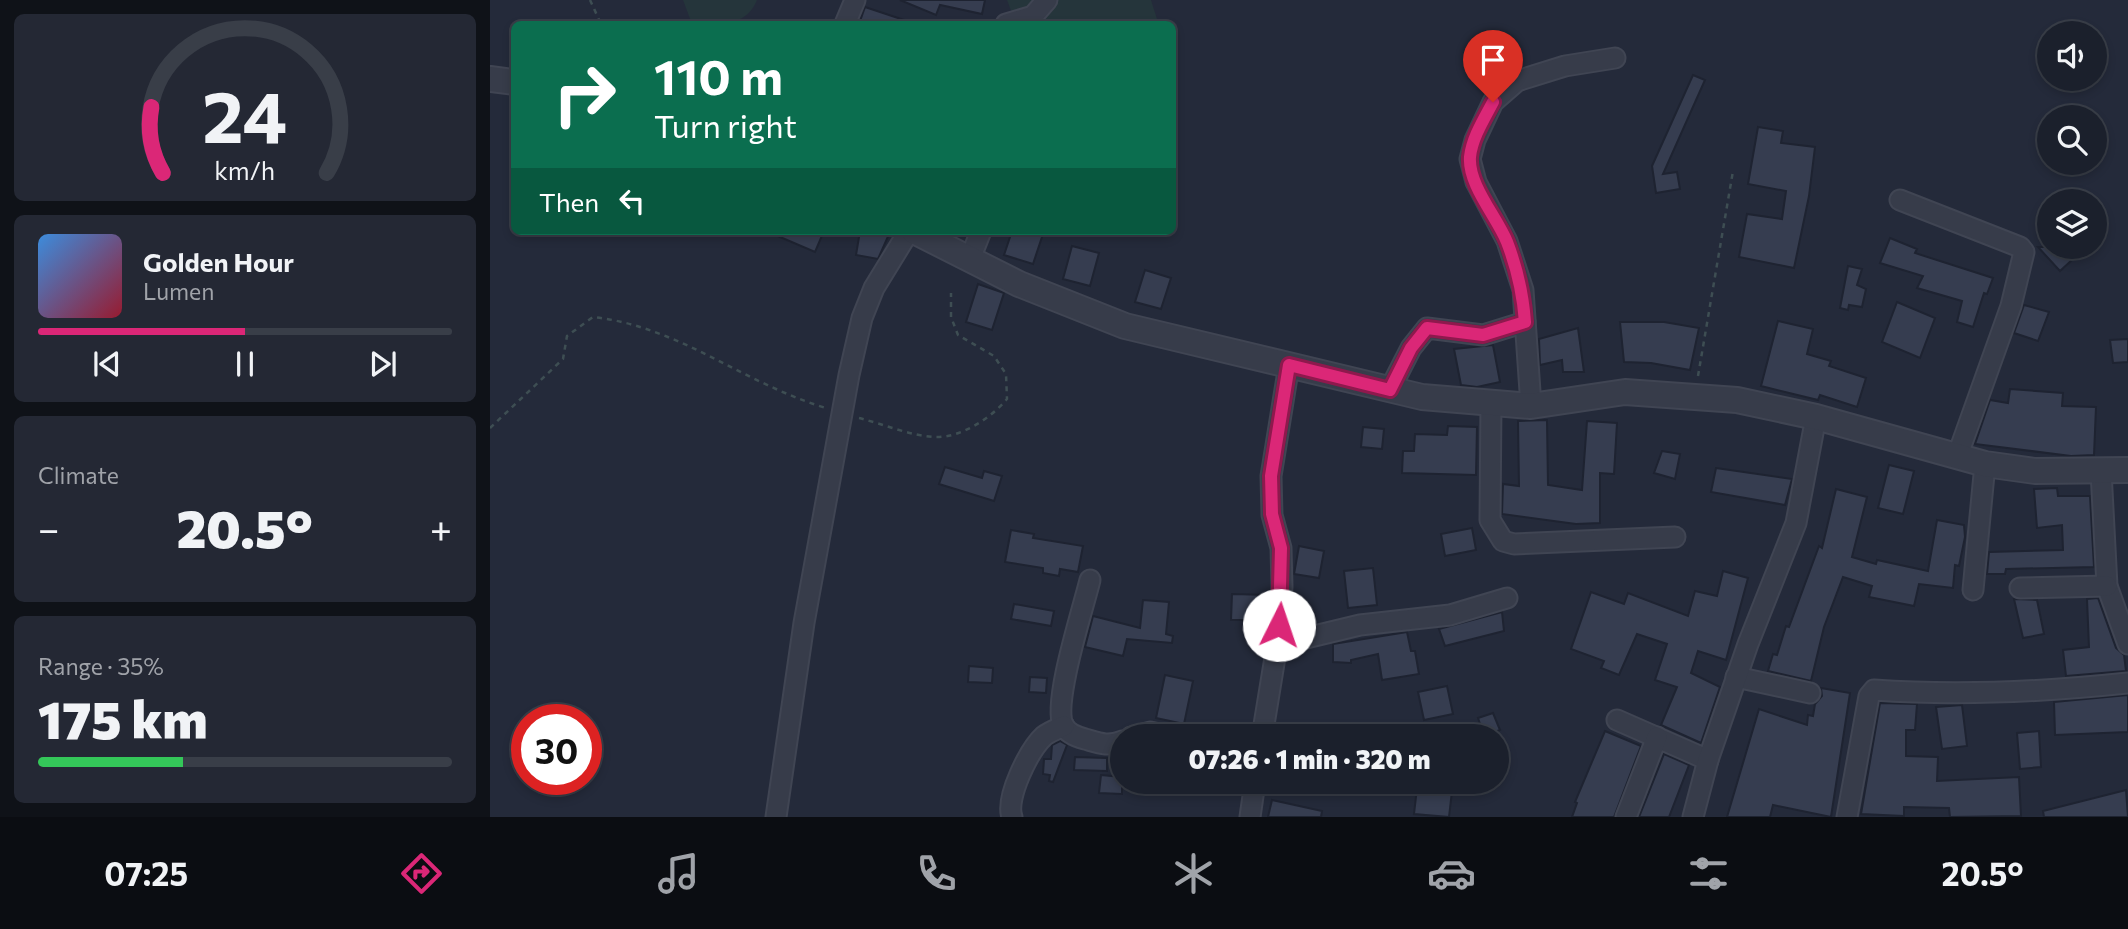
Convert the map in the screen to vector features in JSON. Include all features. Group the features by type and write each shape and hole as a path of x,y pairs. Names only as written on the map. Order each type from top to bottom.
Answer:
{"street":[{"path":"846,21 855,0"},
{"path":"1016,21 1033,16 1047,0"},
{"path":"1531,406 1523,290 1507,241 1476,182 1470,159 1475,140 1493,102 1517,81 1565,66 1615,58"},
{"path":"490,79 511,82"},
{"path":"1900,200 2020,247 2024,252 2011,306 1957,457"},
{"path":"776,817 804,623 841,413 862,318 874,288 908,235"},
{"path":"919,235 1102,318 1422,397 1531,406 1625,392 1737,400 1815,417 1985,464 2035,471 2128,470"},
{"path":"970,259 979,235"},
{"path":"1390,390 1411,348 1427,328 1483,335 1525,322"},
{"path":"1264,724 1278,645 1282,587 1281,548 1272,514 1271,476 1289,365"},
{"path":"1491,404 1490,520 1503,541 1514,544 1675,537"},
{"path":"1693,817 1708,760 1736,677 1796,523 1815,417"},
{"path":"1973,590 1985,464"},
{"path":"2101,471 2107,586 2128,644"},
{"path":"1090,580 1066,675 1061,710 1063,726 1074,736 1103,744 1110,743"},
{"path":"2020,589 2107,586"},
{"path":"1278,645 1360,625 1450,615 1507,598"},
{"path":"1736,677 1810,693"},
{"path":"1847,817 1869,696 1874,690 1945,695 2054,691 2128,683"},
{"path":"1617,720 1708,760"},
{"path":"1012,817 1009,808 1019,777 1031,753 1044,736 1063,726"},
{"path":"1626,817 1657,737"},
{"path":"1250,817 1253,794"}],"path":[{"path":"590,0 600,21"},
{"path":"1695,396 1732,171"},
{"path":"490,428 563,359 567,336 593,317 624,320 671,335 723,365 794,399 841,413 936,437 969,428 994,415 1007,399 1006,374 994,356 958,335 951,317 951,293"}],"shaded area":[{"path":"683,0 757,0 746,16 738,20 691,21"},
{"path":"1007,0 1151,0 1157,19 1157,21 1015,21"}],"building":[{"path":"900,0 985,0 982,14 940,5 936,15"},
{"path":"865,7 907,21 860,21"},
{"path":"1693,75 1705,80 1663,174 1677,172 1680,189 1656,193 1652,166"},
{"path":"1758,127 1783,131 1781,143 1815,147 1809,196 1794,268 1739,257 1747,214 1782,219 1786,191 1748,184"},
{"path":"775,235 822,235 815,252"},
{"path":"859,235 889,235 878,259 856,255"},
{"path":"1011,235 1043,235 1033,264 1004,255"},
{"path":"1890,238 1917,249 1915,253 1993,278 1987,294 1984,293 1973,327 1957,322 1962,301 1917,288 1923,276 1880,263"},
{"path":"1072,246 1099,253 1090,286 1063,279"},
{"path":"2049,259 2073,259 2060,271"},
{"path":"1848,266 1862,269 1857,285 1866,289 1862,307 1849,305 1848,310 1840,308"},
{"path":"1145,270 1171,278 1161,309 1135,302"},
{"path":"978,284 1004,293 992,330 966,322"},
{"path":"1897,302 1935,318 1920,358 1882,342"},
{"path":"2024,305 2049,312 2038,341 2014,333"},
{"path":"1778,321 1813,329 1807,354 1831,361 1829,366 1866,378 1857,407 1820,395 1818,400 1761,386"},
{"path":"1620,322 1664,322 1699,328 1690,370 1651,363 1624,362"},
{"path":"1578,328 1584,372 1563,372 1562,360 1540,365 1539,339"},
{"path":"2128,339 2128,362 2113,363 2110,340"},
{"path":"1493,345 1500,382 1477,387 1461,385 1454,349"},
{"path":"2010,389 2063,393 2062,406 2096,407 2094,455 2071,456 1975,444 1990,400 2008,403"},
{"path":"1547,420 1548,485 1582,490 1587,421 1617,423 1614,474 1600,473 1600,523 1576,524 1502,514 1503,484 1519,486 1518,421"},
{"path":"1448,426 1477,427 1476,475 1402,473 1403,451 1414,451 1415,434 1447,435"},
{"path":"1363,427 1384,429 1382,449 1361,447"},
{"path":"1662,451 1680,454 1675,479 1654,473"},
{"path":"1889,465 1914,471 1903,514 1878,508"},
{"path":"945,467 982,478 984,471 1002,476 994,501 939,484"},
{"path":"1716,468 1792,479 1785,505 1711,492"},
{"path":"2057,488 2058,496 2090,496 2094,567 2006,569 2005,574 1987,574 1989,552 2063,550 2062,525 2037,528 2034,489"},
{"path":"1836,489 1867,497 1852,557 1876,564 1877,560 1928,571 1937,520 1964,525 1965,537 1959,566 1955,565 1953,588 1919,584 1914,606 1869,597 1872,586 1843,577 1824,627 1811,681 1768,671 1773,654 1777,655 1786,626 1789,627 1819,546 1822,548"},
{"path":"1472,528 1476,550 1445,556 1441,534"},
{"path":"1011,530 1034,534 1033,538 1083,546 1078,572 1060,569 1059,576 1043,573 1043,568 1005,562"},
{"path":"1299,546 1324,551 1319,578 1294,574"},
{"path":"1373,568 1377,605 1348,608 1344,571"},
{"path":"1723,571 1748,578 1726,660 1698,651 1691,673 1720,687 1701,743 1661,725 1677,687 1655,680 1667,644 1637,634 1619,675 1601,668 1604,661 1571,649 1591,592 1624,604 1628,593 1688,616 1695,591 1717,596"},
{"path":"1232,594 1269,595 1267,620 1231,620"},
{"path":"2098,598 2116,648 2124,655 2126,671 2066,676 2063,650 2089,647 2087,599"},
{"path":"2014,599 2037,600 2044,634 2023,638"},
{"path":"1143,600 1169,602 1166,634 1173,636 1172,643 1127,639 1123,656 1085,647 1093,616 1140,628"},
{"path":"1014,604 1054,611 1051,626 1011,619"},
{"path":"1502,612 1504,631 1445,646 1439,629"},
{"path":"1407,632 1411,651 1415,651 1419,674 1382,680 1378,654 1351,660 1351,663 1333,662 1333,644"},
{"path":"969,666 993,668 992,683 968,682"},
{"path":"1165,675 1193,681 1184,724 1156,718"},
{"path":"1030,677 1047,678 1046,693 1029,692"},
{"path":"1447,686 1453,714 1424,720 1418,692"},
{"path":"1821,688 1850,693 1831,817 1773,805 1770,817 1727,817 1759,709 1807,725 1808,715 1813,716 1815,704 1822,696"},
{"path":"2128,695 2128,732 2055,735 2054,702"},
{"path":"1880,703 1917,704 1915,730 1906,730 1906,756 1938,757 1937,781 2019,777 2021,816 1950,817 1949,808 1904,807 1904,816 1861,814"},
{"path":"1962,705 1967,746 1942,749 1936,707"},
{"path":"1493,713 1498,724 1480,724 1478,718"},
{"path":"1605,731 1641,746 1614,817 1572,817 1577,803 1575,802"},
{"path":"2039,731 2041,767 2020,769 2017,733"},
{"path":"1060,741 1067,745 1053,782 1049,781 1050,775 1043,774 1044,759 1051,759 1052,745"},
{"path":"1664,754 1689,765 1669,817 1639,817"},
{"path":"1075,757 1107,758 1107,771 1074,770"},
{"path":"1101,775 1110,776 1110,793 1099,793"},
{"path":"2126,790 2128,817 2044,817 2043,811"},
{"path":"1416,794 1452,794 1449,817 1414,814"},
{"path":"1272,800 1322,811 1321,817 1268,817"}],"route":[{"path":"1279,625 1281,548 1272,514 1271,476 1289,365 1390,390 1418,336 1427,328 1437,327 1483,335 1525,322 1523,290 1507,241 1476,182 1470,159 1475,140 1493,102"}]}
